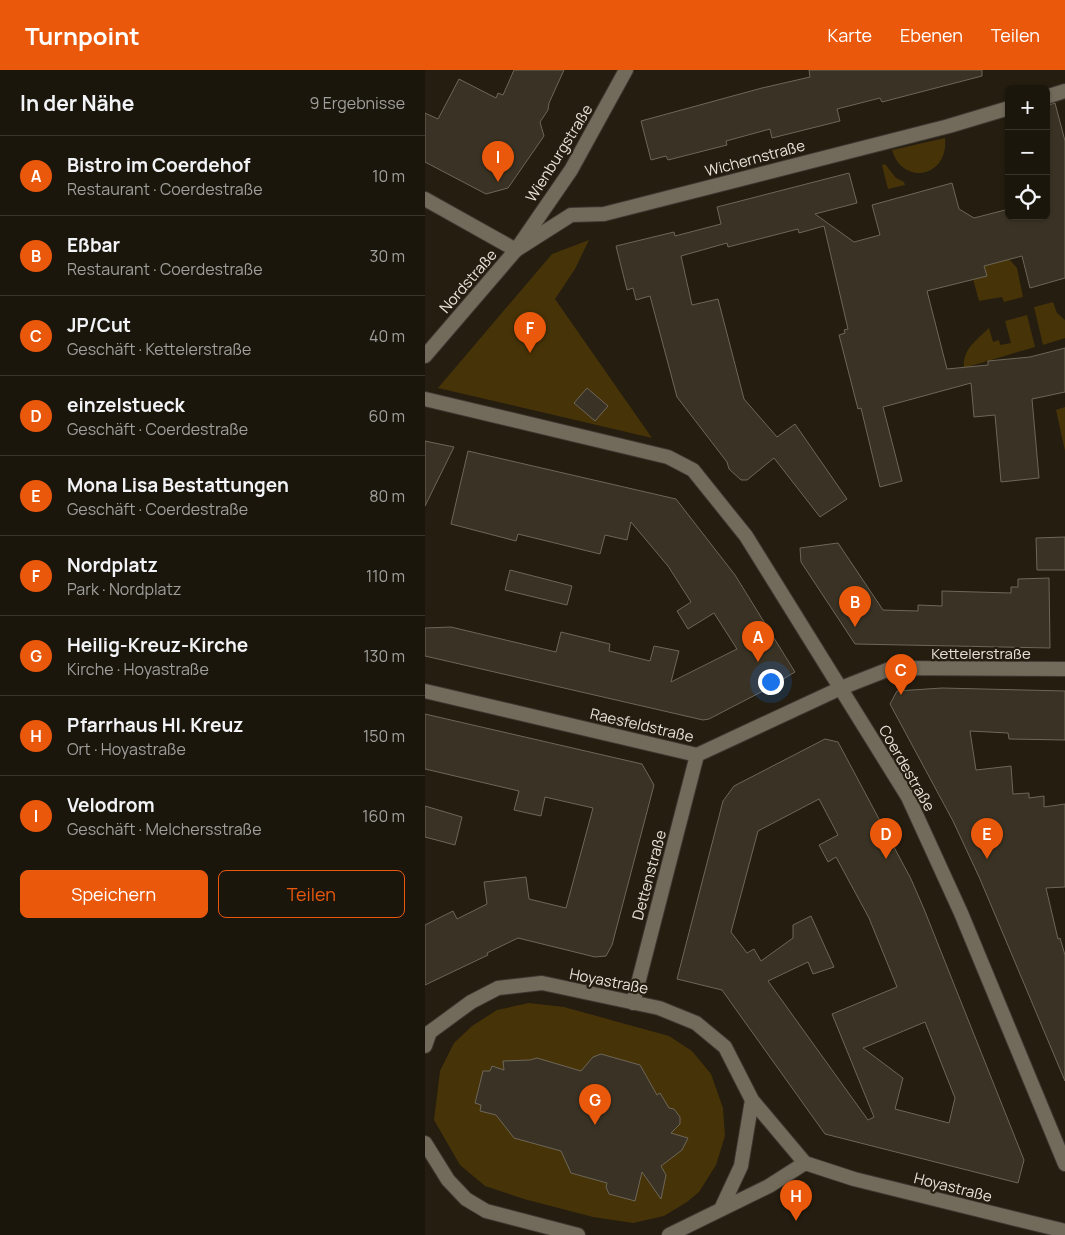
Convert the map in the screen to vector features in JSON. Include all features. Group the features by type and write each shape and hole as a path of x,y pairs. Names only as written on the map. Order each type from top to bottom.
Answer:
{"street":[{"name":"Wienburgstraße","path":"516,250 571,170 626,70"},
{"path":"1050,95 1065,91"},
{"name":"Wichernstraße","path":"516,250 571,215 604,214 949,126 1005,109"},
{"path":"425,199 516,250"},
{"name":"Nordstraße","path":"425,356 516,250"},
{"name":"Coerdestraße","path":"425,399 668,457 693,470 746,536 908,797 961,913 1065,1164"},
{"name":"Kettelerstraße","path":"841,688 892,668 1065,670"},
{"name":"Raesfeldstraße","path":"425,691 697,755 841,688"},
{"name":"Dettenstraße","path":"633,1002 697,755"},
{"name":"Hoyastraße","path":"425,1046 427,1033 471,1002 498,988 523,983 542,983 659,1008 696,1023 725,1047 752,1100 805,1164 854,1179 1065,1231"},
{"path":"721,1209 741,1166 752,1100"},
{"path":"425,1143 448,1180 466,1199 486,1211 575,1235"},
{"path":"669,1235 769,1186 805,1164"}],"shaded area":[{"path":"945,138 944,151 940,162 933,169 924,172 914,173 905,169 897,161 892,150"},
{"path":"885,164 896,178 904,182 905,185 888,189 882,165"},
{"path":"589,240 575,269 555,299 652,438 438,388 552,254"},
{"path":"1009,259 1017,268 1023,297 1004,302 1002,297 979,301 973,279 987,276 984,266"},
{"path":"1053,302 1057,313 1065,320 1065,338 1043,345 1034,307"},
{"path":"1027,315 1035,347 964,368 965,355 968,350 989,328 993,342 999,340 1000,345 1011,343 1005,321"},
{"path":"1065,407 1065,451 1056,410"},
{"path":"529,1003 564,1007 669,1036 692,1051 711,1074 723,1108 725,1136 716,1165 699,1192 664,1216 633,1223 593,1217 524,1199 485,1186 460,1165 434,1120 440,1071 454,1043 472,1026 497,1010"}],"building":[{"path":"514,70 564,70 549,103 548,110 540,122 544,136 508,188 486,194 425,162 425,113 438,119 459,79 496,98 498,93 503,95"},
{"path":"809,70 982,70 982,76 882,102 880,98 837,109 840,121 772,138 770,129 726,141 727,145 668,160 666,156 651,160 641,121 810,77"},
{"path":"1055,103 1065,141 1065,278 1030,288 1022,256 984,266 987,276 927,291 947,369 988,365 988,361 1030,357 1065,348 1065,392 1032,399 1039,478 1001,482 995,415 974,417 971,383 883,407 902,481 880,487 861,408 858,409 839,335 845,333 844,330 848,329 824,226 799,233 798,229 728,247 727,243 681,256 692,305 718,299 744,399 777,437 795,424 847,499 820,517 774,458 747,480 741,480 729,469 727,462 677,397 650,296 636,300 633,288 627,290 616,246 674,232 675,236 721,224 717,207 849,173 857,203 815,214 854,242 880,235 872,205 952,183 959,209 974,218 1005,210 1005,220 1050,220 1050,105"},
{"path":"587,388 608,406 595,421 574,403"},
{"path":"425,441 454,447 425,506"},
{"path":"468,451 676,499 735,575 795,672 763,691 709,719 703,720 425,656 425,628 451,627 556,652 561,632 610,644 609,651 650,661 654,646 679,651 671,682 737,649 714,613 688,629 677,611 691,602 668,566 631,522 627,540 605,535 600,554 518,534 516,541 451,524"},
{"path":"1065,537 1065,570 1037,570 1036,538"},
{"path":"838,543 883,610 918,611 918,605 942,606 942,591 1011,593 1011,587 1018,587 1018,579 1049,578 1050,648 855,644 801,562 800,548"},
{"path":"510,570 572,586 567,605 505,590"},
{"path":"942,688 1065,691 1065,740 1009,739 1008,733 970,731 976,770 1011,766 1013,794 1029,793 1029,798 1044,796 1044,807 1065,804 1065,887 1046,888 1058,939 1060,938 1065,955 1065,1081 980,879 953,821 890,704 897,691"},
{"path":"425,714 642,764 654,785 612,945 606,956 595,957 518,938 487,953 488,955 425,985 425,925 453,911 457,919 487,904 484,882 526,877 529,899 566,908 593,808 545,797 541,816 514,810 519,791 425,769"},
{"path":"825,739 838,742 911,879 924,909 1024,1160 1018,1183 825,1134 722,990 677,979 723,801 734,786","holes":["819,799 838,835 819,845 828,862 836,857 869,918 897,987 832,1014 874,1117 868,1120 768,981 808,962 813,974 834,967 811,916 793,925 793,938 761,961 754,949 747,953 731,932 758,831","925,1022 955,1098 949,1123 895,1109 903,1078 863,1048"]},
{"path":"425,806 462,817 455,845 425,837"},
{"path":"601,1054 640,1065 657,1095 660,1093 669,1108 674,1109 680,1117 680,1124 671,1133 688,1138 682,1150 661,1166 666,1175 661,1199 642,1172 635,1201 609,1194 606,1187 607,1183 571,1173 561,1151 514,1138 496,1115 480,1111 481,1105 475,1103 483,1071 490,1071 492,1066 504,1070 503,1061 537,1058 581,1071 593,1057"}],"place":[{"name":"Velodrom","path":"498,182"},
{"name":"Nordplatz","path":"530,353"},
{"name":"Eßbar","path":"855,627"},
{"name":"Bistro im Coerdehof","path":"758,662"},
{"name":"JP/Cut","path":"901,695"},
{"name":"einzelstueck","path":"886,859"},
{"name":"Mona Lisa Bestattungen","path":"987,859"},
{"name":"Heilig-Kreuz-Kirche","path":"595,1125"},
{"name":"Pfarrhaus Hl. Kreuz","path":"796,1221"}]}
